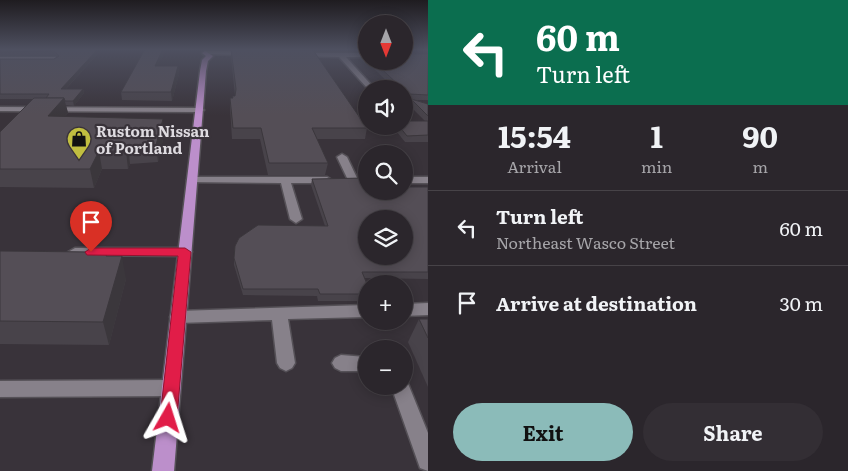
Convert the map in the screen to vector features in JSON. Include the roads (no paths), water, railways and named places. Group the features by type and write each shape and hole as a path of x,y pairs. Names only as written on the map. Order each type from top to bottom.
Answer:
{"main road":[{"path":"163,471 203,71"}],"street":[{"path":"0,109 200,110"},
{"path":"342,157 344,180"},
{"path":"192,180 358,180"},
{"path":"285,180 296,219"},
{"path":"413,180 428,180"},
{"path":"58,252 185,252"},
{"path":"413,310 428,309"},
{"path":"178,317 358,311"},
{"path":"279,314 286,363"},
{"path":"341,363 358,364"},
{"path":"0,389 172,388"},
{"path":"403,395 428,460"}],"place":[{"name":"Rustom Nissan of Portland","path":"79,160"}]}
